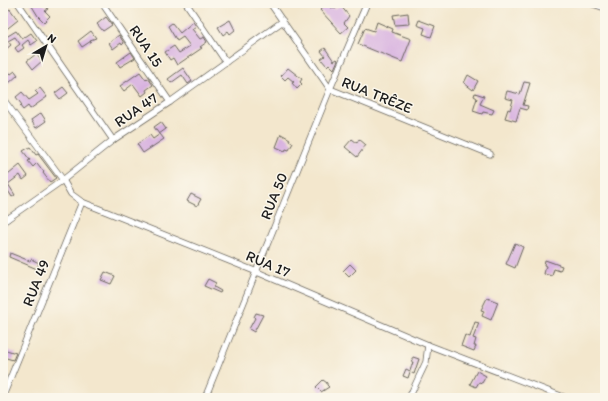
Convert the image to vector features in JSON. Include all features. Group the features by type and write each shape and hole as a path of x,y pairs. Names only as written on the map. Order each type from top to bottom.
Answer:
{"street":[{"path":"18,3 113,140"},
{"name":"RUA 15","path":"102,3 170,102"},
{"path":"186,3 226,62"},
{"name":"RUA TRÊZE","path":"270,3 330,89 490,154"},
{"name":"RUA 50","path":"205,398 330,89 367,3"},
{"path":"590,3 605,8"},
{"name":"RUA 47","path":"5,220 63,180 113,140 170,102 282,20"},
{"name":"RUA 17","path":"3,99 63,180 71,194 82,202 257,272 428,345 566,398"},
{"name":"RUA 49","path":"3,396 82,202"},
{"path":"3,213 5,220"},
{"path":"409,398 426,362 428,345"}],"building":[{"path":"30,3 43,3 48,9 45,11 50,16 44,22 38,16"},
{"path":"327,3 331,8 333,7 335,9 340,5 349,16 344,23 348,27 341,33 320,10"},
{"path":"10,9 18,20 3,32 3,14"},
{"path":"408,13 409,24 395,25 393,15"},
{"path":"106,17 112,25 103,31 97,24"},
{"path":"230,20 235,30 230,34 228,31 223,35 218,27"},
{"path":"419,20 435,26 431,37 423,34 425,28 417,25"},
{"path":"193,22 196,26 192,29 200,39 204,37 207,42 200,47 202,48 177,65 173,58 170,60 165,52 174,46 179,53 190,46 183,37 177,41 168,26 172,23 180,33"},
{"path":"377,22 393,29 392,32 411,39 402,62 358,44 365,28 374,31"},
{"path":"16,31 22,39 31,33 37,41 31,45 28,40 22,45 24,48 18,52 15,48 20,44 15,37 8,41 11,45 5,50 3,47 3,39"},
{"path":"91,31 96,38 90,40 91,41 82,47 78,41"},
{"path":"119,35 124,43 122,45 121,43 113,49 109,43"},
{"path":"325,48 334,61 337,59 338,60 334,69 329,64 327,66 321,59 325,56 321,51"},
{"path":"131,52 135,58 120,67 117,62"},
{"path":"36,54 42,61 33,69 27,61"},
{"path":"183,68 192,81 188,84 182,75 171,83 168,79"},
{"path":"288,68 302,79 300,82 302,84 297,89 292,83 294,82 288,77 285,80 281,76"},
{"path":"15,71 18,75 9,83 4,76 9,72 11,74"},
{"path":"140,72 146,80 148,78 153,85 146,90 147,92 142,96 133,84 124,91 120,86"},
{"path":"468,75 478,81 473,90 464,83"},
{"path":"524,82 530,83 523,105 528,106 527,110 520,108 516,121 505,118 508,109 510,110 513,100 505,98 507,91 520,94"},
{"path":"63,87 68,93 60,99 55,93"},
{"path":"40,88 47,97 30,109 28,106 23,110 20,106 22,105 16,97 22,92 29,100 38,94 35,91"},
{"path":"475,93 484,96 480,104 494,110 492,114 483,112 482,114 473,111 477,98 474,96"},
{"path":"41,113 46,121 36,128 31,120"},
{"path":"161,122 166,129 159,134 154,127"},
{"path":"160,134 164,139 143,153 137,144 150,135 153,139"},
{"path":"281,134 290,139 289,141 293,143 289,150 286,149 285,151 276,147"},
{"path":"352,139 357,143 359,139 366,145 357,157 345,147"},
{"path":"30,147 36,155 38,154 56,178 50,182 37,163 33,167 23,151"},
{"path":"20,165 28,176 23,180 20,175 8,184 15,195 12,197 5,186 3,188 3,179"},
{"path":"191,194 201,199 197,206 187,201"},
{"path":"515,243 523,247 515,268 506,264"},
{"path":"10,253 39,263 37,269 9,257"},
{"path":"545,260 562,266 560,271 554,269 552,276 544,274 546,266 544,265"},
{"path":"350,264 356,270 349,277 343,271"},
{"path":"105,272 115,276 111,284 101,280"},
{"path":"208,279 216,283 214,287 221,291 220,293 204,286"},
{"path":"487,298 498,302 491,320 482,316 484,311 481,310"},
{"path":"256,313 263,315 254,332 249,329"},
{"path":"475,322 479,323 473,338 476,339 474,351 461,346 465,335 470,337"},
{"path":"3,349 16,353 13,360 3,357"},
{"path":"413,357 419,359 414,374 410,372 408,378 403,376 406,369 410,371"},
{"path":"477,371 486,376 482,383 479,382 476,387 470,384"},
{"path":"323,380 329,387 321,392 316,387"}]}
